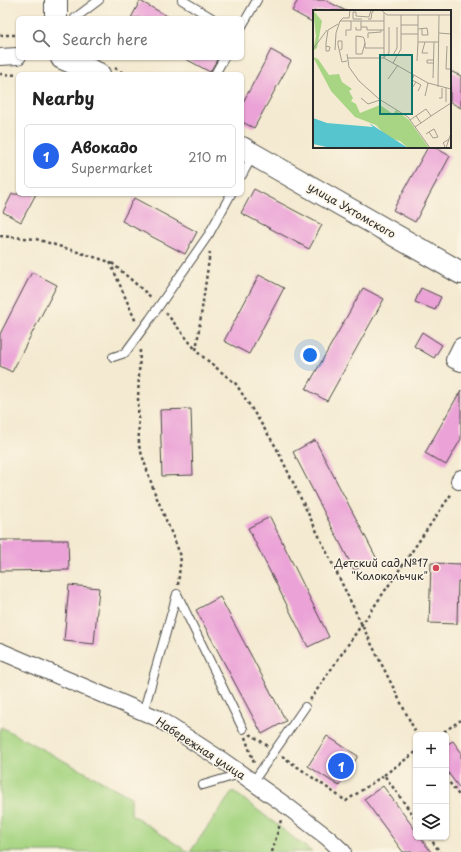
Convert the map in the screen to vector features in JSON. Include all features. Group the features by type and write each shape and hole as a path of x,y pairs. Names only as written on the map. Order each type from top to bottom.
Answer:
{"street":[{"path":"56,0 56,16"},
{"path":"0,57 16,56"},
{"path":"67,60 94,72"},
{"name":"улица Ухтомского","path":"248,151 461,273"},
{"path":"461,346 454,360 461,364"},
{"name":"Набережная улица","path":"0,652 157,718 251,778 328,838 343,852"}],"lane":[{"path":"78,16 98,0"},
{"path":"244,23 257,0"},
{"path":"185,1 209,16"},
{"path":"216,72 223,60"},
{"path":"244,167 248,151"},
{"path":"113,357 125,353 205,240 230,196"},
{"path":"143,712 177,594"},
{"path":"177,594 243,729"},
{"path":"203,785 251,778 275,751 305,707"}],"path":[{"path":"0,35 16,35"},
{"path":"0,74 16,75"},
{"path":"214,225 196,351 236,384 276,447 416,732"},
{"path":"0,236 36,239 110,262 140,331 138,399 139,446 154,491 181,556 177,594"},
{"path":"305,707 459,485"},
{"path":"443,732 461,720"},
{"path":"243,729 346,801 413,754"},
{"path":"243,729 251,778"},
{"path":"384,775 413,815"},
{"path":"449,782 461,798"},
{"path":"272,852 280,822 288,807"},
{"path":"431,840 440,852"}],"green space":[{"path":"1,727 131,797 131,814 188,852 0,852"},
{"path":"233,791 312,852 190,852"}],"building":[{"path":"298,0 325,0 344,10 313,10 313,22 292,11"},
{"path":"140,1 167,16 132,16"},
{"path":"271,50 291,61 254,128 244,123 244,100"},
{"path":"188,60 217,60 210,72"},
{"path":"451,71 461,76 461,108 451,103"},
{"path":"427,148 436,148 450,156 415,222 393,210"},
{"path":"254,189 322,225 309,249 241,213"},
{"path":"12,194 16,194 16,196 35,196 21,222 3,212"},
{"path":"134,198 197,232 185,254 122,221"},
{"path":"32,272 57,285 12,372 0,366 0,334"},
{"path":"259,275 284,288 249,354 224,341"},
{"path":"363,288 384,299 327,401 306,389"},
{"path":"421,288 441,297 435,310 415,302"},
{"path":"422,332 442,345 434,358 414,346"},
{"path":"461,390 461,439 446,465 425,453"},
{"path":"191,409 193,475 162,476 160,410"},
{"path":"315,440 377,559 354,570 293,452"},
{"path":"270,517 329,637 308,647 248,528"},
{"path":"0,540 68,540 69,570 0,571"},
{"path":"431,563 461,564 461,582 458,581 457,624 429,623"},
{"path":"69,585 99,588 94,644 64,641"},
{"path":"220,597 286,721 262,734 196,610"},
{"path":"327,736 358,756 339,786 308,766"},
{"path":"453,741 461,752 461,790 449,774 449,743"},
{"path":"383,786 413,827 413,840 422,840 431,852 403,852 364,799"}],"place":[{"name":"Детский сад №17 \"Колокольчик\"","path":"436,568"},
{"name":"Авокадо","path":"341,766"}]}
